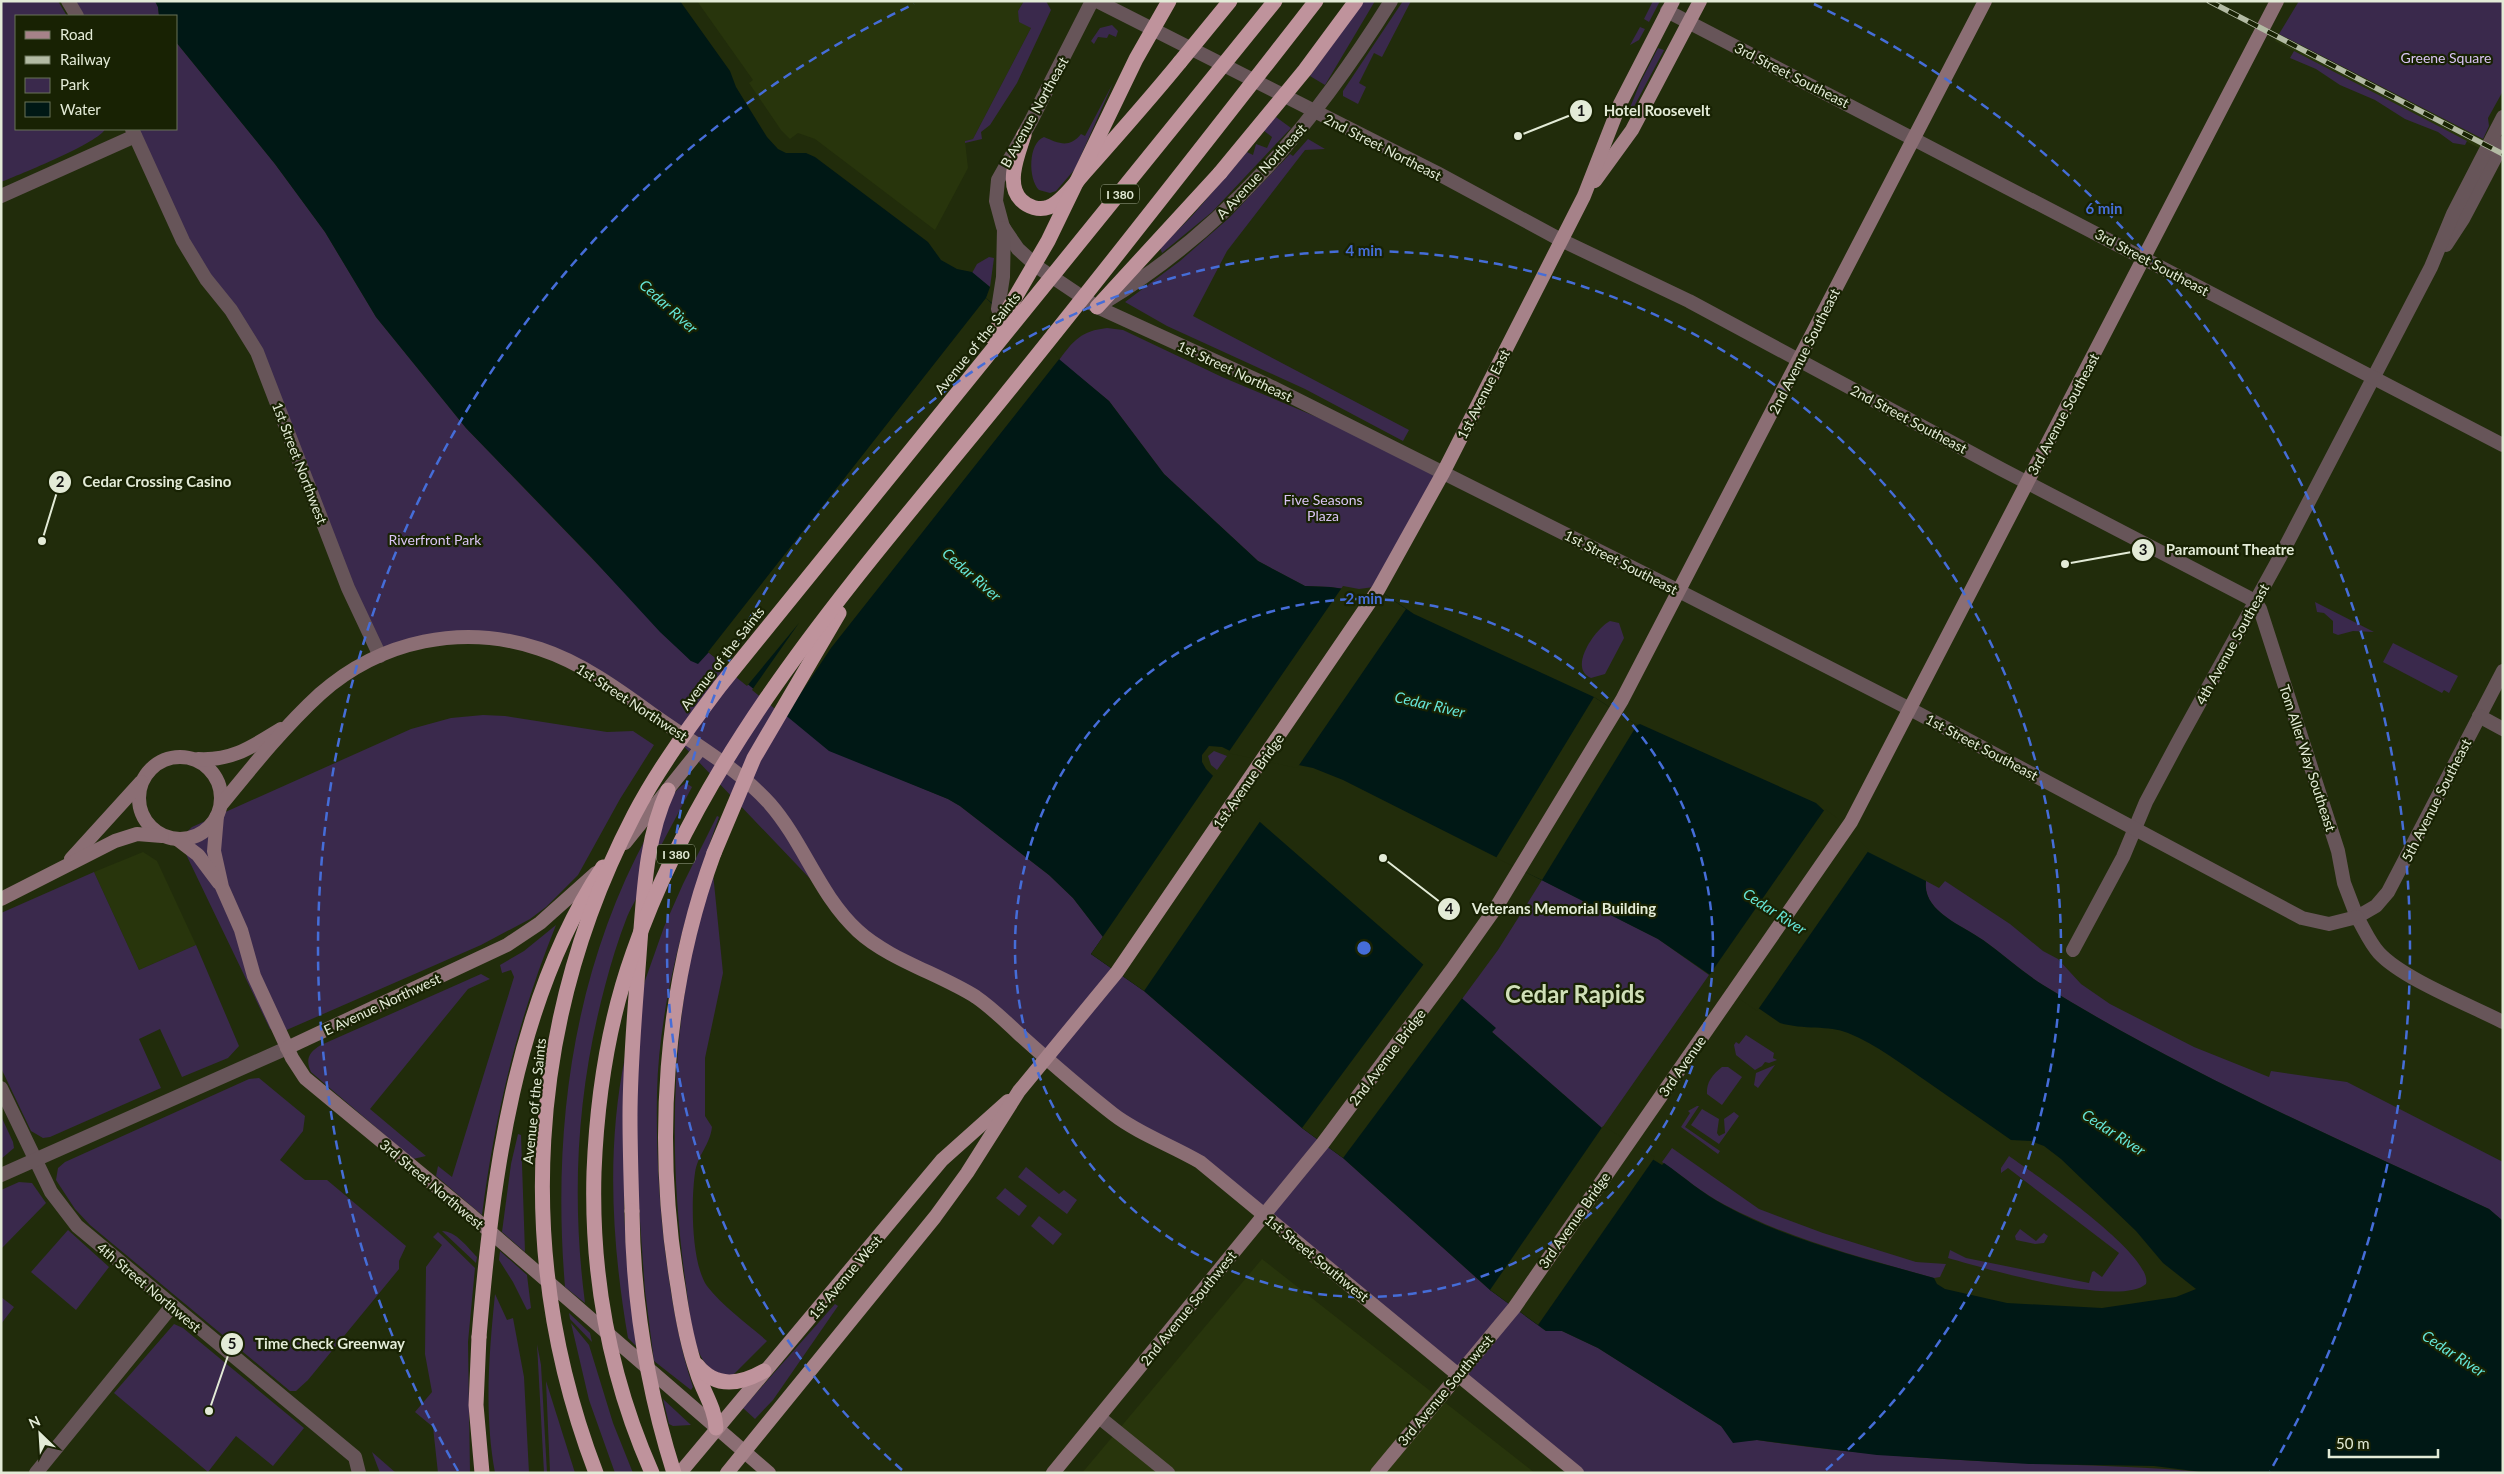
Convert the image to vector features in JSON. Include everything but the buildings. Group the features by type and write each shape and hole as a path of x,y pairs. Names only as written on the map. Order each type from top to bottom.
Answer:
{"highway":[{"path":"963,386 1048,241 1136,59 1170,1"},
{"path":"1024,135 1015,166 1014,189 1023,202 1040,209 1050,207 1128,125 1230,1"},
{"name":"Avenue of the Saints","path":"596,1473 570,1396 552,1319 543,1224 544,1145 553,1057 568,985 601,890 622,839 668,758 720,686 1275,1"},
{"name":"I 380","path":"652,1473 628,1414 616,1370 598,1279 593,1203 597,1120 612,1024 633,952 655,896 702,803 737,744 794,658 1057,331 1316,1"},
{"path":"1097,307 1220,174 1305,70 1356,1"},
{"path":"1031,262 1128,125"},
{"path":"716,1428 715,1413 693,1360 677,1285 666,1168 668,1083 678,992 686,947 714,853 737,794 770,727 875,555"},
{"path":"668,790 659,809 653,832 642,914 633,1032 630,1116 636,1283 647,1366 654,1402 674,1473"},
{"path":"482,1473 476,1405 479,1337 489,1244 505,1134 528,1033 540,997 574,915 622,839"},
{"path":"693,1360 703,1372 721,1382 735,1383 749,1380 764,1371"}],"main road":[{"name":"1st Avenue East","path":"1584,196 1632,130 1700,1"},
{"name":"2nd Avenue Southeast","path":"1520,869 1619,706 1985,1"},
{"name":"3rd Avenue Southeast","path":"1729,998 1848,826 2277,1"},
{"name":"1st Avenue East","path":"1378,590 1443,473 1584,196 1620,104 1670,6"},
{"name":"1st Avenue Bridge","path":"1117,972 1378,590"},
{"name":"1st Street Northwest","path":"380,656 414,642 460,636 505,639 542,649 601,680 701,748 769,803 789,831 842,916 860,934 974,996 1047,1058"},
{"path":"1,899 115,841 137,834 177,839 191,838 204,832 219,810 321,693 340,679 380,656"},
{"path":"62,869 156,764 168,758 183,756 195,759 216,760 233,756 293,723"},
{"name":"E Avenue Northwest","path":"287,1048 475,962 525,934 588,882 623,845 701,748"},
{"path":"195,759 206,765 215,774 220,786 219,810"},
{"path":"143,780 140,788 139,802 142,816 151,828 163,836"},
{"name":"3rd Street Northwest","path":"219,810 214,851 222,887 241,930 254,976 296,1067 305,1078 472,1216 769,1473"},
{"name":"3rd Street Northwest","path":"177,839 198,855 222,887"},
{"name":"2nd Avenue Bridge","path":"1322,1143 1451,971 1520,869"},
{"name":"1st Avenue West","path":"727,1473 935,1217 967,1173 1020,1091 1117,972"},
{"name":"3rd Avenue","path":"1635,1133 1729,998"},
{"name":"1st Street Southwest","path":"1047,1058 1129,1126 1176,1148 1200,1162 1578,1473"},
{"name":"1st Avenue West","path":"680,1473 942,1160 1020,1091"},
{"name":"3rd Avenue Bridge","path":"1514,1308 1635,1133"},
{"name":"2nd Avenue Southwest","path":"1053,1473 1322,1143"},
{"name":"3rd Avenue Southwest","path":"1377,1473 1514,1308"}],"street":[{"path":"68,1 76,15"},
{"name":"B Avenue Northeast","path":"998,309 1003,277 1003,227 996,201 998,180 1024,135 1092,1"},
{"name":"2nd Street Northeast","path":"1097,1 1437,173 1561,240"},
{"name":"A Avenue Northeast","path":"1097,307 1175,255 1222,214 1262,173 1316,113 1391,1"},
{"name":"3rd Street Southeast","path":"1670,6 1689,22 2503,444"},
{"name":"4th Avenue Southeast","path":"2073,950 2178,742 2255,601 2435,259 2453,214 2503,117"},
{"path":"1,196 133,133"},
{"name":"1st Street Northwest","path":"133,133 183,241 206,279 231,310 256,352 348,588 380,656"},
{"name":"4th Avenue Southeast","path":"2435,259 2463,219 2503,143"},
{"name":"B Avenue Northeast","path":"1003,227 1018,249 1031,262"},
{"name":"2nd Street Southeast","path":"1561,240 1689,301 2027,482 2255,601"},
{"name":"1st Street Northeast","path":"1031,262 1097,307 1272,387 1443,473"},
{"name":"1st Street Southeast","path":"1443,473 1910,709 2302,918 2329,924 2357,917"},
{"name":"Tom Aller Way Southeast","path":"2255,601 2260,609 2338,851 2344,883 2357,917"},
{"name":"5th Avenue Southeast","path":"2357,917 2376,906 2388,892 2503,671"},
{"path":"2479,716 2503,729"},
{"path":"2357,917 2375,948 2391,964 2418,980 2503,1022"},
{"name":"E Avenue Northwest","path":"1,1175 287,1048"},
{"name":"4th Street Northwest","path":"1,1088 51,1192 77,1226 355,1457 359,1473"},
{"path":"36,1473 172,1306"},
{"path":"1099,1417 1168,1473"}],"shaded area":[{"path":"697,1 1024,1 1018,11 1031,28 973,139 965,141 968,168 935,230 815,139 798,133 790,139 781,130 749,83 753,80"},
{"path":"2279,34 2483,139 2479,148 2275,41"},
{"path":"143,852 157,861 196,945 139,970 94,872"},
{"path":"1262,1259 1535,1473 1082,1473"}],"green space":[{"path":"1,1 58,1 66,15 15,15 15,130 104,130 100,135 75,150 1,182"},
{"path":"68,1 155,1 159,15 76,15"},
{"path":"1024,1 1046,1 1051,10 1017,83 990,125 981,132 982,139 965,143 965,141 973,139 1031,28 1019,22 1018,11"},
{"path":"1364,1 1375,1 1325,85 1310,76"},
{"path":"1403,1 1411,1 1382,57 1374,53 1359,83 1366,87 1358,104 1343,96 1343,91"},
{"path":"1653,1 1660,1 1649,22 1644,19"},
{"name":"Greene Square","path":"2299,1 2503,1 2503,91 2488,118 2489,126 2483,139 2279,34"},
{"path":"1112,25 1118,31 1116,37 1109,34 1107,38 1098,37 1094,44 1091,41 1100,28"},
{"path":"1640,27 1645,29 1639,40 1630,45"},
{"name":"Riverfront Park","path":"178,44 275,164 325,232 376,317 466,428 691,661 708,652 786,715 888,774 948,799 960,806 1049,875 1073,898 1103,937 1091,954 1144,991 1302,1128 1343,1158 1490,1290 1546,1331 1562,1331 1598,1348 1721,1426 1733,1438 1738,1440 1757,1440 1825,1449 1926,1458 2210,1473 1577,1473 1245,1200 1145,1133 991,1008 877,944 836,906 655,716 542,649 459,636 380,656 272,387 184,243 132,130 178,130"},
{"path":"1658,48 1664,50 1629,116 1627,115 1640,83"},
{"path":"2294,51 2467,141 2465,145 2453,143 2438,132 2405,119 2375,100 2340,85 2316,69 2290,58"},
{"path":"1113,83 1075,169 1056,191 1050,193 1039,190 1033,178 1031,162 1035,146 1044,137 1059,143 1068,143 1077,139 1081,134 1085,136"},
{"path":"1276,117 1291,128 1212,212 1162,253 1160,248 1192,216 1247,152 1253,155 1256,144 1267,148 1272,137 1263,130"},
{"path":"1308,139 1325,149 1305,150 1227,251 1193,316 1409,430 1403,441 1305,389 1167,326 1125,302 1180,261 1229,218 1290,154 1293,156"},
{"path":"989,257 994,258 990,287 972,273 977,264"},
{"name":"Five Seasons Plaza","path":"1107,328 1123,330 1222,377 1409,456 1443,473 1377,589 1359,591 1305,586 1258,561 1164,474 1109,401 1059,360 1069,347 1084,334"},
{"path":"2315,602 2374,632 2353,631 2338,635 2333,633 2333,621 2324,613 2317,612"},
{"path":"1610,621 1619,623 1624,638 1605,674 1591,678 1584,673 1582,666 1586,648 1598,631"},
{"path":"2393,643 2458,676 2449,693 2444,690 2442,693 2383,662"},
{"path":"483,715 505,716 607,732 633,731 654,745 620,799 578,875 546,907 530,919 481,945 282,1032 270,1029 183,848 186,834 192,827 411,729 451,718"},
{"path":"1214,751 1227,756 1217,770 1211,765 1208,756"},
{"path":"686,783 692,787 656,855 660,825 666,805 678,789"},
{"path":"717,816 719,817 686,918 669,988 659,1058 657,1093 659,1176 668,1274 680,1339 693,1387 691,1390 654,1361 645,1291 637,1179 636,1104 641,992 664,927"},
{"path":"648,834 644,879 629,912 607,977 588,1065 579,1143 578,1183 578,1223 585,1303 565,1287 562,1228 562,1170 573,1054 585,998 601,942 622,887"},
{"path":"94,872 139,970 196,945 239,1046 228,1058 182,1077 160,1029 139,1039 161,1088 50,1137 43,1138 31,1131 1,1068 1,913"},
{"path":"713,873 723,973 705,1058 705,1116 712,1127 695,1173 693,1215 695,1247 702,1276 713,1294 767,1341 731,1377 709,1367 699,1353 696,1344 681,1248 676,1173 675,1097 681,1022 691,956"},
{"path":"1542,880 1658,939 1709,975 1602,1128 1492,1032 1495,1028 1462,999 1498,950"},
{"path":"1926,881 1939,888 1945,881 2010,924 2043,951 2058,959 2081,984 2110,1004 2194,1047 2269,1077 2271,1071 2347,1082 2503,1162 2503,1221 2489,1209 2263,1104 2151,1047 2097,1017 2035,980 1983,940 1945,916 1930,901 1926,892"},
{"path":"556,925 542,960 519,1031 501,1104 482,1215 436,1176 438,1166 452,1177 514,977 511,970 502,973 500,965 524,951"},
{"path":"481,974 490,979 468,989 370,1109 426,1156 413,1159 311,1072 308,1063 309,1056 321,1045"},
{"path":"1746,1035 1774,1053 1773,1058 1777,1060 1769,1063 1765,1062 1755,1070 1736,1055 1734,1045 1736,1042 1739,1044"},
{"path":"625,1057 624,1211 627,1264 636,1346 628,1338 622,1303 613,1198 615,1127"},
{"path":"1775,1065 1758,1088 1754,1085 1756,1073"},
{"path":"1722,1067 1728,1067 1742,1077 1722,1105 1707,1094 1707,1090 1711,1079"},
{"path":"259,1078 305,1116 303,1131 280,1160 305,1180 327,1180 406,1246 399,1261 399,1269 308,1380 296,1391 290,1391 90,1225 75,1209 56,1180 58,1168 65,1162 249,1079"},
{"path":"1699,1106 1685,1127 1720,1151 1718,1154 1681,1127 1690,1113 1688,1111"},
{"path":"1702,1109 1719,1119 1717,1133 1719,1136 1725,1133 1724,1119 1734,1112 1739,1116 1719,1144 1691,1125"},
{"path":"1,1116 14,1148 1,1159"},
{"path":"518,1134 521,1135 525,1252 502,1232 511,1164"},
{"path":"1672,1148 1759,1209 1823,1233 1916,1262 1946,1264 1940,1277 1934,1278 1828,1247 1750,1217 1717,1201 1662,1162"},
{"path":"2009,1156 2065,1196 2112,1235 2131,1254 2143,1271 2146,1284 2131,1290 2081,1289 2019,1277 1948,1258 1950,1250 1966,1258 2089,1283 2092,1272 2094,1271 2102,1277 2119,1253 2008,1168 2001,1173 2001,1168"},
{"path":"1026,1167 1059,1194 1064,1190 1077,1200 1067,1214 1018,1177"},
{"path":"19,1182 32,1183 46,1203 1,1249 1,1190"},
{"path":"1005,1188 1027,1206 1019,1216 996,1198"},
{"path":"1039,1216 1062,1234 1053,1245 1031,1226"},
{"path":"2020,1229 2036,1241 2044,1233 2048,1236 2044,1243 2035,1244 2016,1240 2015,1236"},
{"path":"68,1230 109,1267 76,1310 31,1272"},
{"path":"442,1231 452,1234 461,1241 477,1257 476,1263"},
{"path":"438,1232 475,1268 468,1342 470,1473 438,1473 433,1427 415,1412 432,1392 425,1354 426,1267 442,1245 433,1237"},
{"path":"500,1251 527,1275 531,1308 527,1310 499,1260"},
{"path":"495,1294 507,1320 513,1318 524,1377 529,1473 495,1473 490,1428 489,1361"},
{"path":"1,1297 14,1307 1,1324"},
{"path":"835,1304 838,1306 773,1400 755,1419 743,1408"},
{"path":"569,1313 590,1333 592,1342 570,1319"},
{"path":"571,1323 589,1345 613,1423 633,1473 615,1473 589,1400"},
{"path":"174,1324 183,1328 304,1428 273,1466 236,1436 208,1472 114,1393"},
{"path":"537,1344 541,1365 547,1473 544,1473"},
{"path":"546,1381 575,1473 550,1473"},
{"path":"663,1399 691,1425 673,1426 669,1424"},
{"path":"372,1452 396,1473 380,1473"}],"water":[{"name":"Cedar River","path":"155,1 680,1 730,71 736,87 767,137 778,149 786,153 806,153 815,157 928,242 941,260 957,269 972,272 990,287 986,298 1109,401 1164,474 1258,561 1305,586 1359,591 1377,589 1414,614 1594,697 1637,725 1640,724 1816,803 1868,852 1926,881 1926,892 1930,901 1937,909 1955,923 1983,940 2043,985 2151,1047 2207,1076 2319,1131 2489,1209 2503,1221 2503,1473 2210,1473 2154,1466 2029,1464 1877,1455 1757,1440 1733,1443 1721,1426 1598,1348 1562,1331 1546,1331 1490,1290 1343,1158 1302,1128 1144,991 1091,954 1103,937 1073,898 1049,875 960,806 948,799 829,751 709,652 698,664 691,661 660,632 591,557 466,428 376,317 325,232 275,164 178,44 178,15 159,15","holes":["1209,746 1222,747 1230,751 1313,768 1343,780 1658,939 1780,1023 1841,1031 1880,1049 2011,1140 2031,1141 2044,1146 2061,1159 2136,1231 2163,1263 2196,1289 2176,1297 2102,1308 2007,1303 1945,1289 1937,1284 1934,1278 1853,1256 1800,1239 1749,1218 1716,1201 1664,1163 1662,1165 1602,1128 1492,1032 1496,1028 1260,822 1206,769 1202,762 1202,755"]}],"pier":[{"path":"986,298 1060,358 831,648 785,717 752,690 799,623 747,686 716,661 717,659 708,652"},
{"path":"1343,586 1359,589 1374,587 1406,609 1297,768 1228,753"},
{"path":"1594,697 1637,725 1542,880 1496,858"},
{"path":"1215,773 1261,820 1144,991 1091,954"},
{"path":"1825,809 1837,818 1869,850 1757,1011 1708,977"},
{"path":"1426,961 1463,997 1343,1158 1302,1128"},
{"path":"1603,1126 1655,1157 1538,1325 1490,1290"}],"railway":[{"path":"2209,1 2503,154"}],"place":[{"name":"Hotel Roosevelt","path":"1518,136"},
{"name":"Cedar Crossing Casino","path":"42,541"},
{"name":"Paramount Theatre","path":"2065,564"},
{"name":"Veterans Memorial Building","path":"1383,858"},
{"name":"Time Check Greenway","path":"209,1411"}],"district":[{"name":"Cedar Rapids","path":"1575,993"}]}
